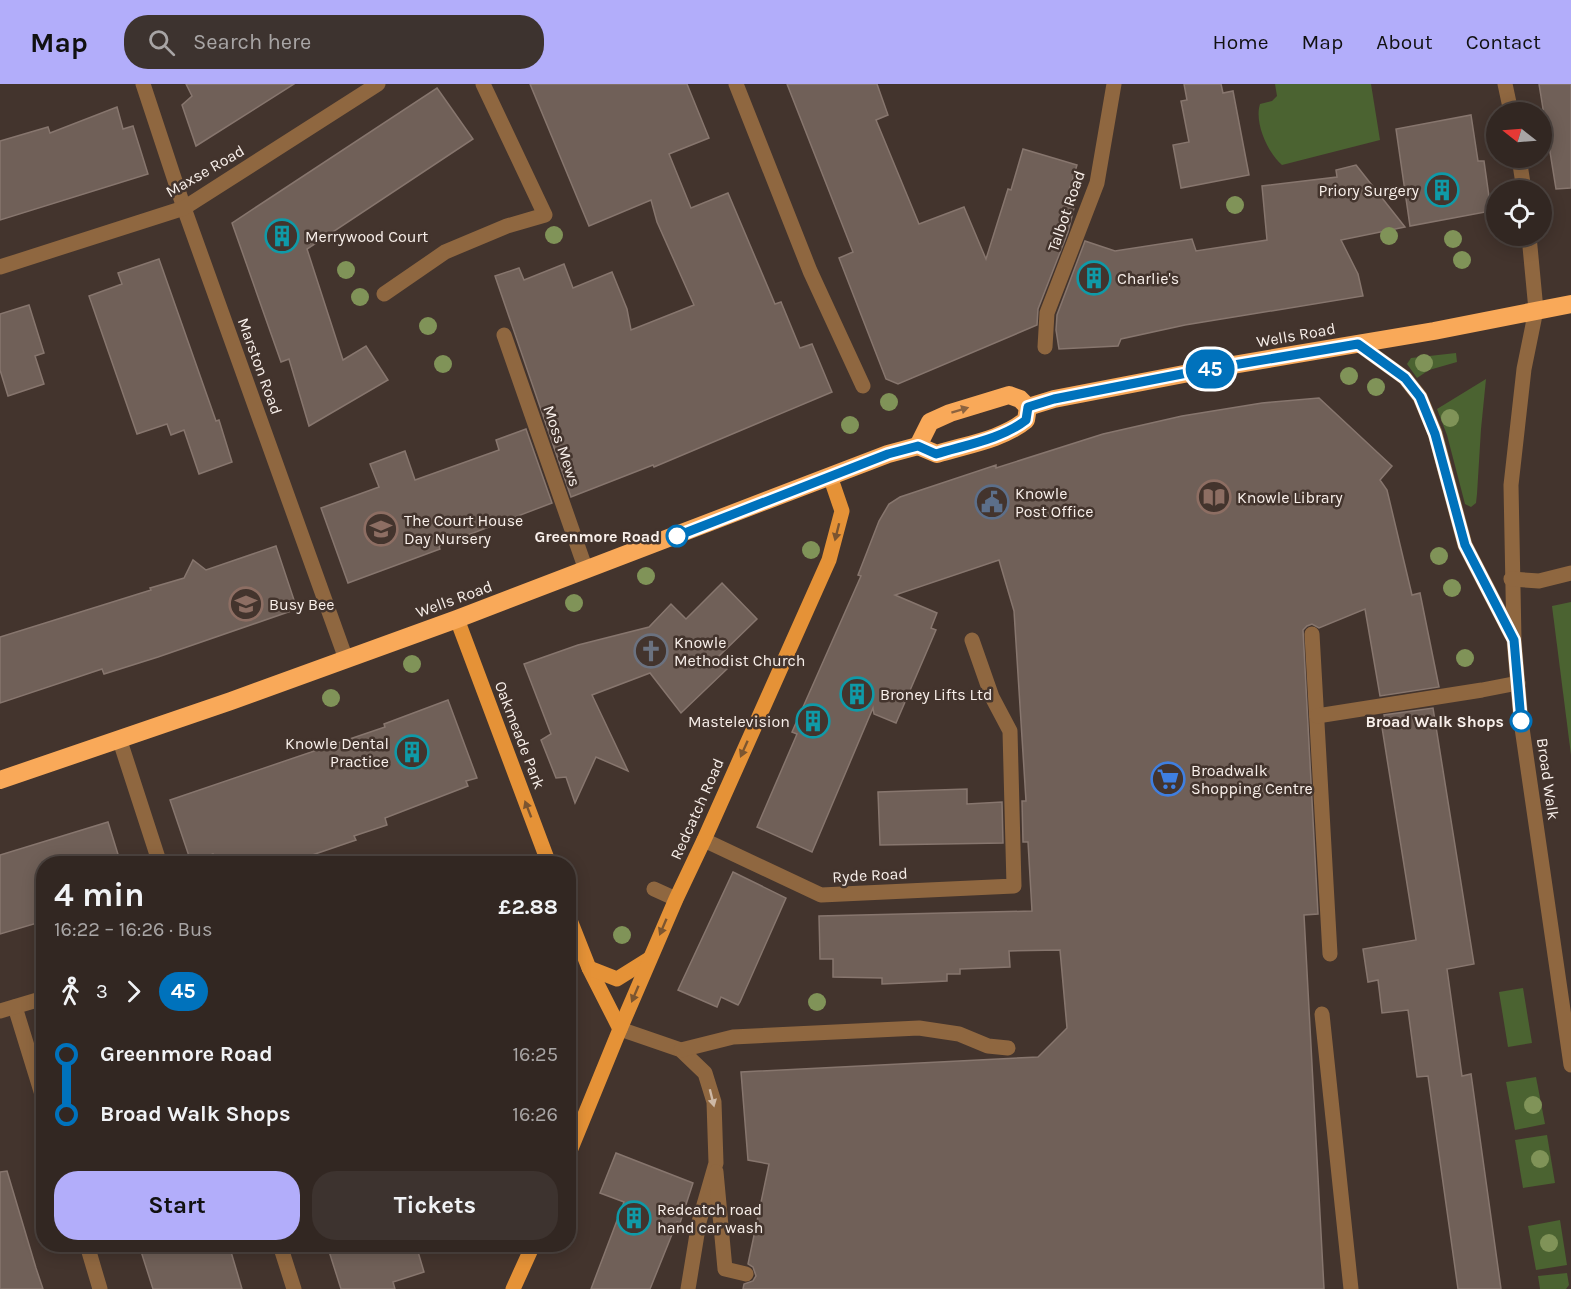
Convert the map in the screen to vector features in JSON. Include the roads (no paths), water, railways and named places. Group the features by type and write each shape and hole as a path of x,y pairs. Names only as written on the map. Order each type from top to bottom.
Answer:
{"highway":[{"name":"Wells Road","path":"0,780 120,741 457,619 888,454 918,446 936,454 993,437 1017,427 1026,420 1028,407 1054,399 1571,304"},
{"path":"918,446 930,422 950,413 1009,395 1020,399 1028,407"}],"main road":[{"name":"Redcatch Road","path":"576,1136 675,898 704,840 830,560 842,512 830,476"},
{"name":"Oakmeade Park","path":"457,619 546,856"},
{"path":"576,936 588,968 620,1029"},
{"path":"588,968 617,979 650,958"},
{"path":"513,1289 530,1252"}],"street":[{"name":"Marston Road","path":"143,84 184,208 346,659"},
{"name":"Maxse Road","path":"0,267 184,208 378,84"},
{"path":"384,294 445,252 507,226 545,215 483,84"},
{"path":"736,84 810,272 863,386"},
{"name":"Talbot Road","path":"1045,346 1047,313 1097,183 1114,84"},
{"path":"1505,84 1509,102"},
{"name":"Broad Walk","path":"1530,246 1536,310 1524,369 1511,485 1511,579 1514,640 1534,815 1571,1065"},
{"name":"Moss Mews","path":"504,335 585,570"},
{"name":"Broad Walk","path":"1358,344 1405,378 1420,397 1435,434 1465,545 1514,640"},
{"path":"1511,579 1539,581 1571,573"},
{"path":"1312,634 1330,954"},
{"name":"Ryde Road","path":"704,840 821,895 1014,886 1010,731 992,697 972,640"},
{"path":"1317,716 1518,683"},
{"path":"120,741 157,856"},
{"path":"654,889 675,898"},
{"path":"0,1011 36,1000"},
{"path":"15,1007 36,1075"},
{"path":"1322,1014 1352,1289"},
{"path":"681,1050 733,1038 919,1028 958,1034 988,1046 1008,1048"},
{"path":"620,1029 681,1050 705,1073 714,1102 716,1163 726,1269 746,1274"},
{"path":"688,1289 699,1222 716,1163"},
{"path":"89,1252 100,1289"},
{"path":"282,1252 294,1289"}],"place":[{"name":"Priory Surgery","path":"1442,190"},
{"name":"Merrywood Court","path":"282,236"},
{"name":"Charlie's","path":"1094,278"},
{"name":"Knowle Library","path":"1214,497"},
{"name":"Knowle Post Office","path":"992,502"},
{"name":"The Court House Day Nursery","path":"381,529"},
{"name":"Greenmore Road","path":"677,536"},
{"name":"Busy Bee","path":"246,604"},
{"name":"Knowle Methodist Church","path":"651,651"},
{"name":"Broney Lifts Ltd","path":"857,694"},
{"name":"Mastelevision","path":"813,721"},
{"name":"Broad Walk Shops","path":"1521,721"},
{"name":"Knowle Dental Practice","path":"412,752"},
{"name":"Broadwalk Shopping Centre","path":"1168,779"},
{"name":"Redcatch road hand car wash","path":"634,1218"}]}
